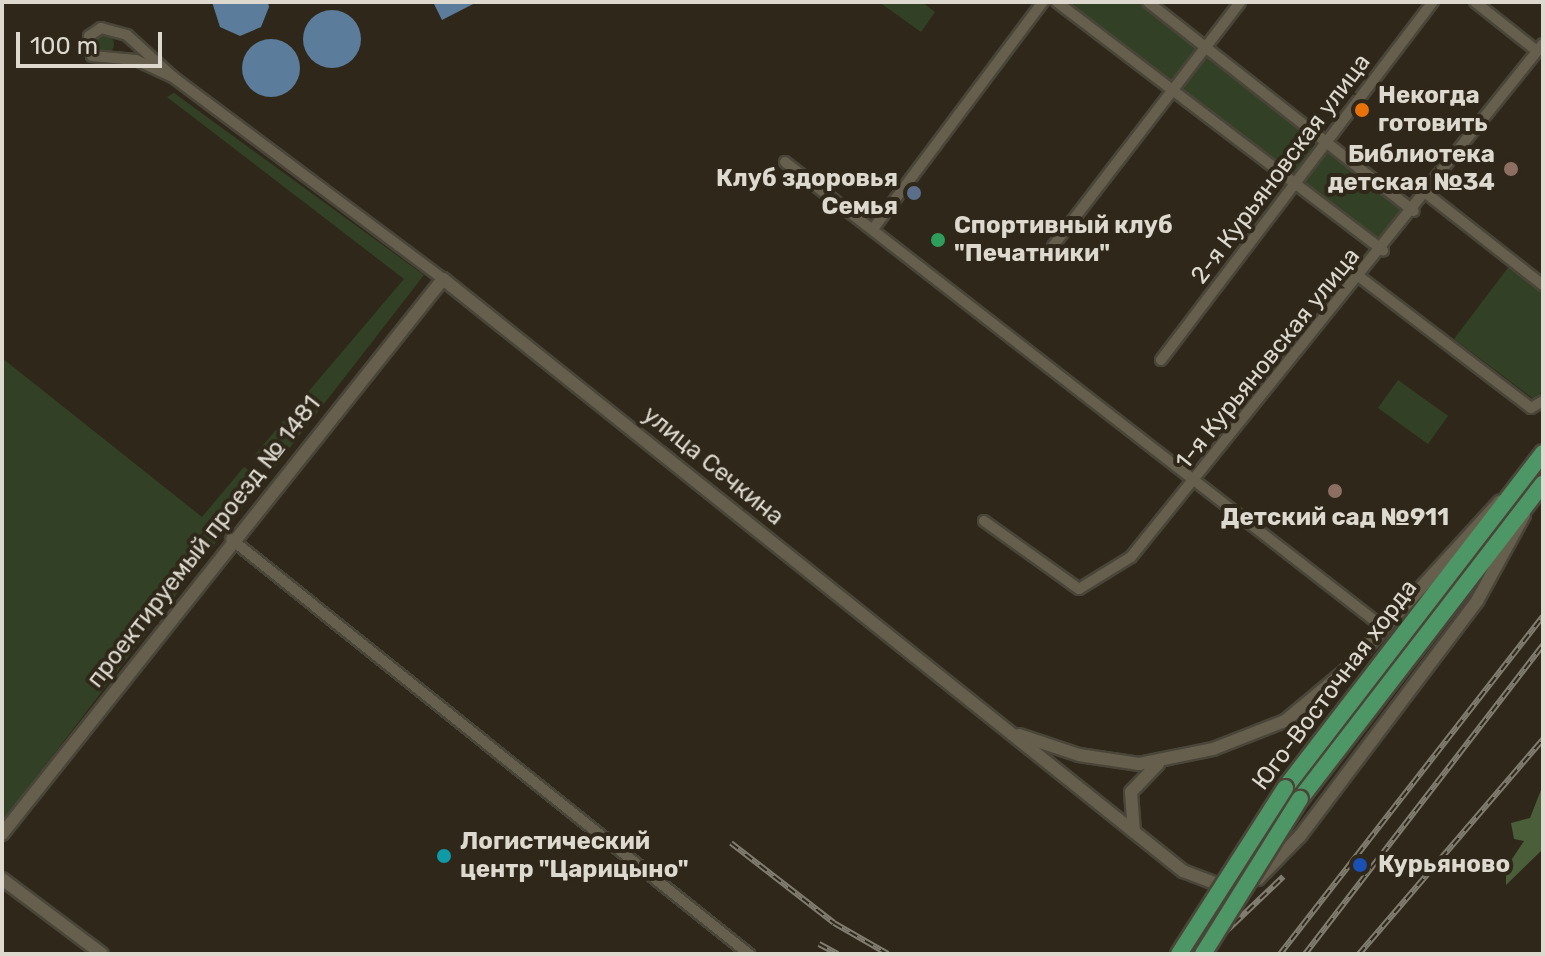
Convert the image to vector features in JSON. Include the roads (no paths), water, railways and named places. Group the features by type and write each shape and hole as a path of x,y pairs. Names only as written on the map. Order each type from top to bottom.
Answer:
{"main road":[{"name":"Юго-Восточная хорда","path":"1179,954 1285,788 1543,453"},
{"name":"Юго-Восточная хорда","path":"1203,954 1300,799 1538,490"}],"street":[{"path":"873,229 1043,2"},
{"path":"1057,2 1383,250"},
{"path":"1148,2 1414,211"},
{"path":"1053,246 1240,2"},
{"name":"2-я Курьяновская улица","path":"1161,360 1297,186 1323,138 1433,2"},
{"path":"1475,2 1540,48"},
{"name":"улица Сечкина","path":"173,77 136,60 97,59 89,36 101,28 127,35 173,77 443,279 1183,871 1225,887 1258,879 1300,836 1477,601 1538,490"},
{"name":"1-я Курьяновская улица","path":"984,521 1079,589 1131,557 1361,278 1540,48"},
{"path":"785,162 1192,484 1375,621"},
{"path":"1427,194 1543,285"},
{"path":"1361,278 1531,408 1543,401"},
{"name":"проектируемый проезд № 1481","path":"2,834 231,539 443,279"},
{"path":"1008,730 1100,760 1161,762 1247,738 1314,700 1471,527 1517,486"},
{"path":"231,539 749,954"},
{"path":"1134,832 1131,792 1161,762"},
{"path":"2,879 102,954"}],"water":[{"path":"212,2 268,2 269,7 261,27 240,36 220,27"},
{"path":"433,2 477,2 442,20"},
{"path":"332,10 352,19 361,39 352,59 332,68 312,59 303,39 312,19"},
{"path":"271,39 291,48 300,68 291,88 271,97 251,88 242,68 251,48"}],"railway":[{"path":"1280,954 1543,616"},
{"path":"1305,954 1543,645"},
{"path":"1359,954 1543,739"},
{"path":"731,843 834,923 888,954"},
{"path":"1191,954 1221,936 1283,877"},
{"path":"819,944 838,954"}],"place":[{"name":"Некогда готовить","path":"1362,110"},
{"name":"Библиотека детская №34","path":"1511,169"},
{"name":"Клуб здоровья Семья","path":"914,193"},
{"name":"Спортивный клуб \"Печатники\"","path":"938,240"},
{"name":"Детский сад №911","path":"1335,491"},
{"name":"Логистический центр \"Царицыно\"","path":"444,856"},
{"name":"Курьяново","path":"1360,865"}]}
